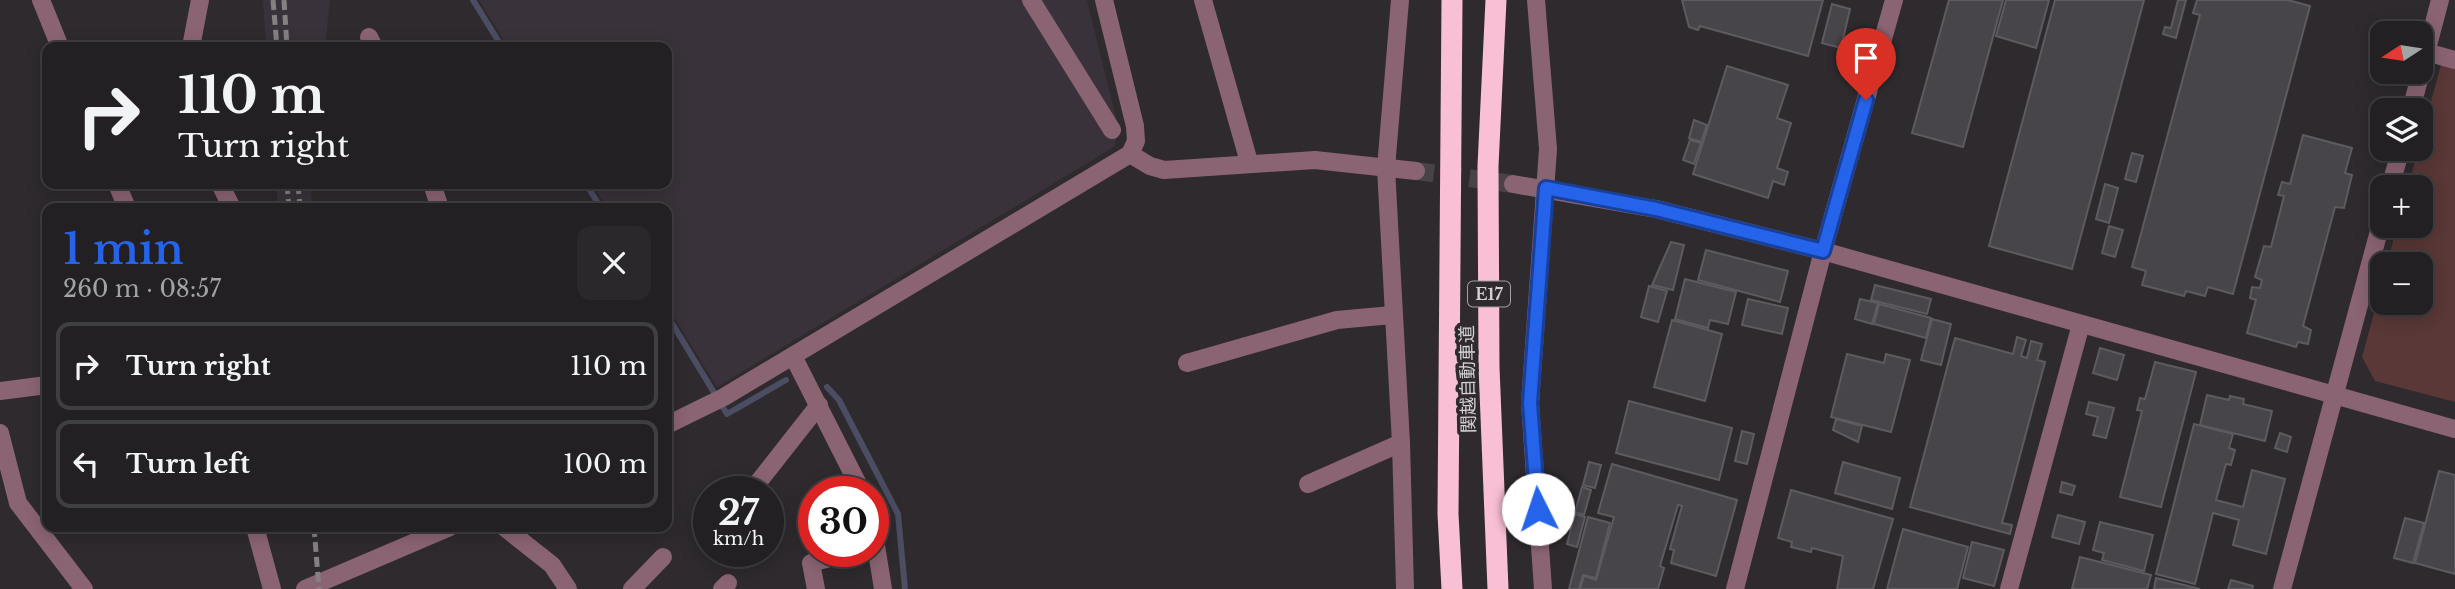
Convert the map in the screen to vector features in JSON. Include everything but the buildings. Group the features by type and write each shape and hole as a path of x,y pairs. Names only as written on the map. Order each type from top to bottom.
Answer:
{"highway":[{"name":"関越自動車道","path":"1452,0 1448,514 1452,589"},
{"name":"関越自動車道","path":"1496,0 1488,206 1489,367 1498,589"}],"street":[{"path":"41,0 58,42"},
{"path":"192,42 200,0"},
{"path":"1031,0 1112,130"},
{"path":"672,423 718,400 1130,154 1136,141 1135,126 1104,0"},
{"path":"1203,0 1249,162"},
{"path":"1400,0 1386,167 1401,443 1405,589"},
{"path":"1536,0 1548,149 1530,403 1543,589"},
{"path":"1735,589 1823,251 1894,0"},
{"path":"2433,26 2440,0"},
{"path":"2433,54 2455,60"},
{"path":"1130,154 1150,166 1164,170 1249,162 1315,160 1416,172"},
{"path":"1513,184 1656,209 1823,251 2455,429"},
{"path":"2283,589 2377,238"},
{"path":"1187,363 1337,320 1392,315"},
{"path":"2009,589 2081,324"},
{"path":"793,356 854,476"},
{"path":"0,391 42,386"},
{"path":"763,476 819,405"},
{"path":"0,433 18,503 84,589"},
{"path":"1308,484 1401,443"},
{"path":"0,508 18,503"},
{"path":"256,532 272,589"},
{"path":"305,589 438,532"},
{"path":"510,532 552,565 568,589"},
{"path":"632,589 663,557"},
{"path":"812,567 816,589"},
{"path":"879,567 883,589"}],"shaded area":[{"path":"263,0 330,0 326,42 266,42"},
{"path":"479,0 1087,0 1119,130 1114,147 717,387 672,314 672,203 604,203 595,189 672,189 672,42 505,42"},
{"path":"2443,64 2455,67 2455,402 2375,381 2362,357 2374,315 2433,315 2433,252 2390,252 2394,238 2433,238 2433,175 2411,175 2415,161 2433,161 2432,98"},
{"path":"276,189 312,189 311,203 278,203"}],"waterway":[{"path":"473,0 499,42"},
{"path":"589,189 598,203"},
{"path":"672,323 727,414 786,380"},
{"path":"827,387 839,400 898,514 905,589"}],"tunnel":[{"path":"1416,171 1513,184"}],"railway":[{"path":"273,0 277,42"},
{"path":"284,0 287,42"},
{"path":"287,189 289,203"},
{"path":"298,189 300,203"},
{"path":"314,532 319,589"}],"route":[{"path":"1538,509 1530,403 1546,188 1656,209 1823,251 1866,100"}]}
